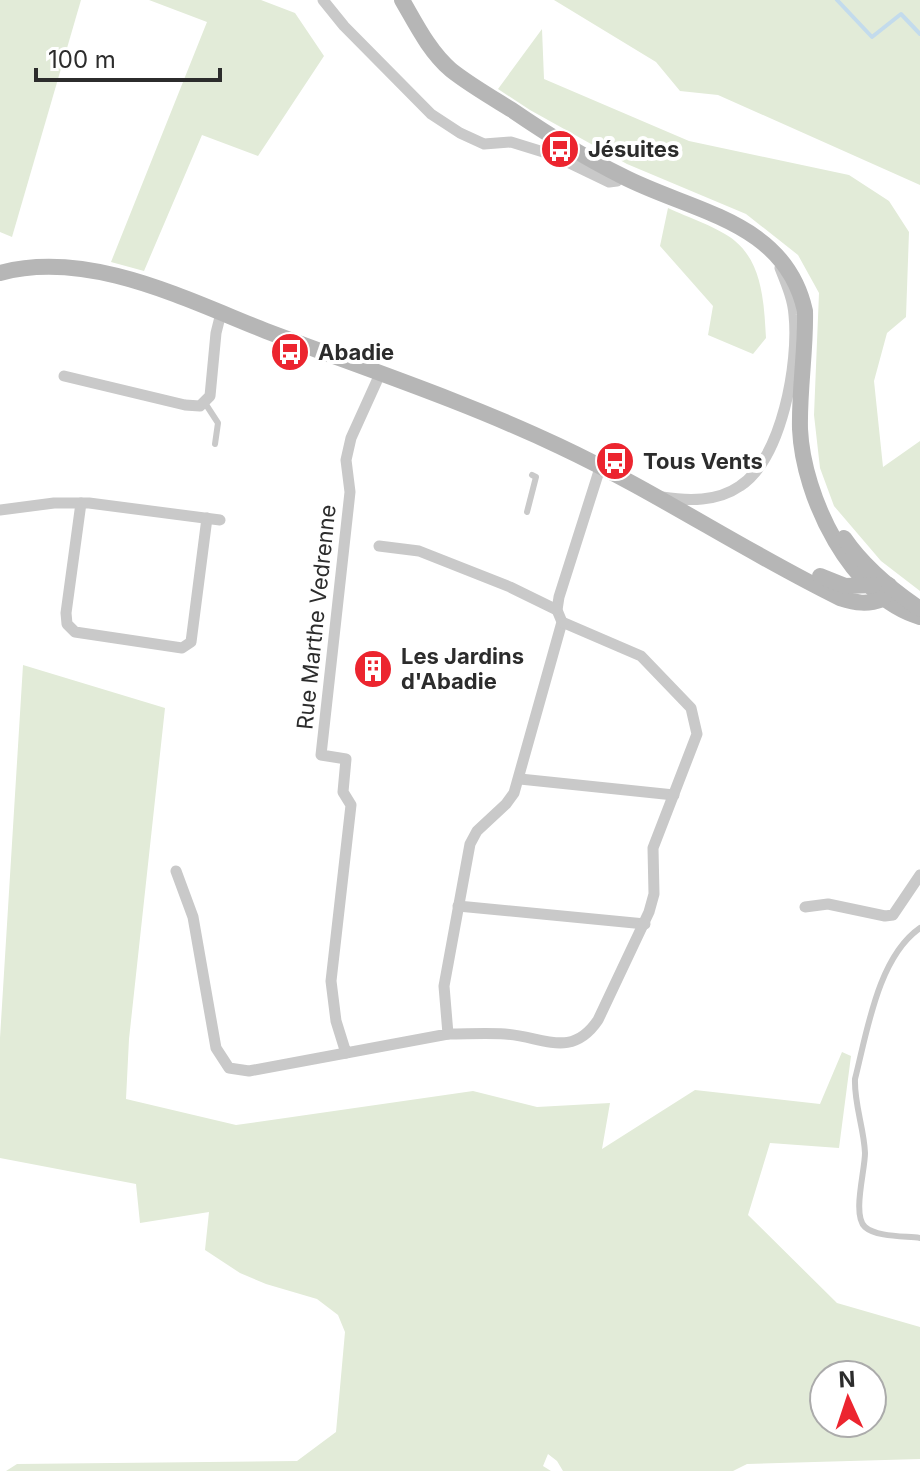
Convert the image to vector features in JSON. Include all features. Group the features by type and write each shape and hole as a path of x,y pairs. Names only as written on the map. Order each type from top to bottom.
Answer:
{"street":[{"path":"323,0 344,26 431,114 460,133 484,144 511,142 553,155 609,182 617,181 621,176"},
{"path":"402,0 437,56 450,69 537,128 621,176 721,217 771,250 795,281 805,311 800,430 805,462 828,529 840,551 869,586"},
{"path":"654,496 698,499 724,494 741,486 760,463 777,431 789,386 795,323 791,298 771,250"},
{"path":"0,273 39,266 93,269 221,313 517,428 654,496 840,598 866,604 886,593"},
{"path":"64,376 200,406 205,403 211,390 221,313"},
{"name":"Rue Marthe Vedrenne","path":"346,1053 336,1021 331,981 351,805 343,792 346,759 321,755 350,492 346,460 351,438 380,374"},
{"path":"448,1034 444,986 470,844 477,831 506,804 520,779 562,622 557,610 600,468"},
{"path":"818,501 900,610 920,617"},
{"path":"81,503 67,624 75,632 182,648 191,642 207,518"},
{"path":"0,510 81,503 220,520"},
{"path":"708,528 838,584 869,586 920,610"},
{"path":"379,546 419,551 510,587 557,610"},
{"path":"176,871 193,917 216,1048 229,1068 249,1071 448,1034 509,1034 551,1044 579,1039 591,1031 598,1020 645,924 654,894 653,848 697,734 691,708 641,656 562,622"},
{"path":"520,779 674,795"},
{"path":"805,907 828,904 893,915 920,875"},
{"path":"458,906 645,924"}],"lane":[{"path":"205,403 218,423 215,444"},
{"path":"527,512 536,483 536,477 532,475"},
{"path":"920,928 905,938 883,979 855,1079 865,1153 859,1211 861,1221 873,1231 920,1238"}],"green space":[{"path":"0,0 81,0 12,237 0,232"},
{"path":"149,0 261,0 295,13 324,56 258,156 202,135 144,271 111,262 207,22"},
{"path":"554,0 920,0 920,185 718,95 680,91 656,62"},
{"path":"542,29 544,79 689,141 849,175 889,201 909,232 906,317 887,333 874,381 883,467 920,441 920,591 881,561 834,506 820,468 814,415 819,293 798,255 746,214 627,164 498,89"},
{"path":"668,208 729,236 751,261 760,286 766,338 753,354 708,335 713,306 660,246"},
{"path":"23,665 165,708 129,1039 126,1099 236,1125 473,1091 537,1107 610,1103 602,1149 695,1090 820,1104 842,1052 851,1056 839,1148 770,1143 748,1215 837,1303 920,1327 920,1459 747,1464 733,1471 563,1471 548,1454 543,1466 551,1471 6,1471 17,1464 297,1461 336,1432 345,1332 338,1315 317,1299 240,1273 205,1250 209,1212 140,1223 136,1184 0,1158 0,1038"}],"waterway":[{"path":"837,0 872,37 901,14 920,34"}],"place":[{"name":"Jésuites","path":"560,149"},
{"name":"Abadie","path":"290,352"},
{"name":"Tous Vents","path":"615,461"},
{"name":"Les Jardins d'Abadie","path":"373,669"}]}
